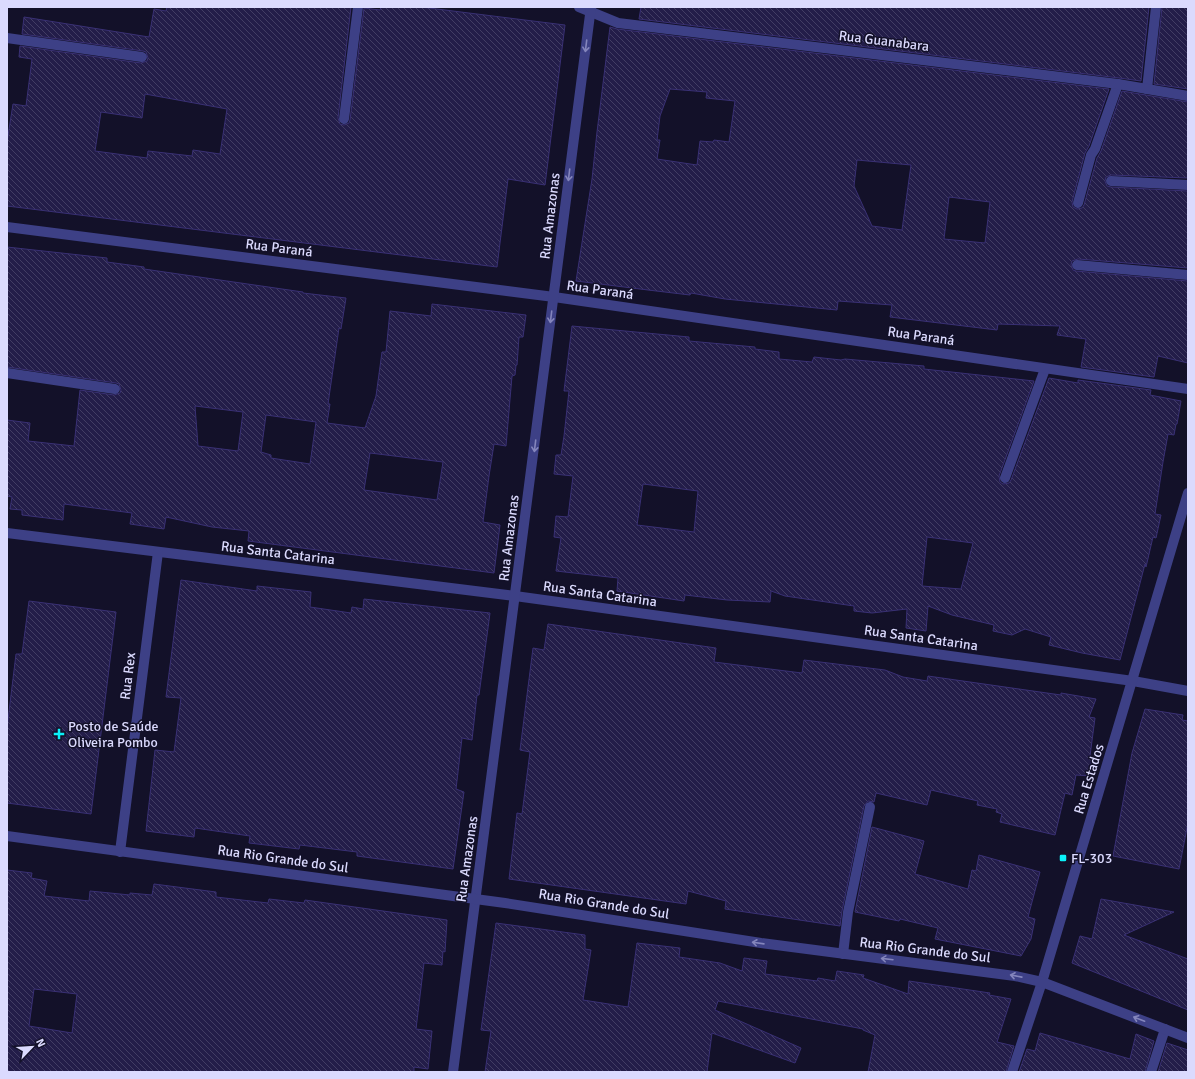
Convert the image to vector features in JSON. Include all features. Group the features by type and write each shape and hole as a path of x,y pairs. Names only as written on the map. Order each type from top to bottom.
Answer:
{"street":[{"path":"344,120 358,7"},
{"name":"Rua Guanabara","path":"579,7 591,10 618,23 1118,84 1188,96"},
{"path":"1147,89 1156,7"},
{"name":"Rua Amazonas","path":"453,1072 591,10"},
{"path":"7,38 142,57"},
{"path":"1078,203 1091,155 1095,149 1118,84"},
{"path":"1111,181 1188,185"},
{"name":"Rua Paraná","path":"7,227 554,297 1188,389"},
{"path":"1077,265 1188,275"},
{"path":"1005,478 1045,369"},
{"path":"7,373 115,389"},
{"name":"Rua Estados","path":"1012,1072 1042,982 1188,493"},
{"name":"Rua Santa Catarina","path":"7,533 515,596 1132,681 1188,692"},
{"name":"Rua Rex","path":"120,852 158,552"},
{"path":"843,954 848,912 870,807"},
{"name":"Rua Rio Grande do Sul","path":"7,836 476,899 761,944 1015,976 1042,982 1188,1038"},
{"path":"1151,1072 1165,1029"}],"building":[{"path":"167,7 351,7 338,118 340,124 344,125 349,123 350,120 364,8 380,10 381,7 421,7 565,25 545,185 508,179 497,267 7,206 7,142 13,104 26,106 32,59 19,57 20,46 141,63 147,61 148,58 146,52 143,51 22,34 24,17 149,37 154,9 166,11","holes":["145,94 227,109 220,154 193,150 192,156 148,151 147,158 95,151 101,112 142,118"]},
{"path":"641,7 1149,7 1141,81 639,19"},
{"path":"1162,7 1188,7 1188,89 1154,84"},
{"path":"610,27 1109,89 1089,146 1085,153 1072,202 1073,207 1077,209 1082,208 1084,205 1097,158 1101,151 1122,91 1188,102 1188,178 1111,175 1106,177 1105,181 1107,186 1111,187 1188,191 1188,268 1078,259 1072,261 1071,265 1073,270 1076,271 1188,281 1188,363 1158,356 1154,377 1081,367 1086,339 1057,335 1060,326 998,324 997,330 890,317 892,305 838,301 837,310 725,299 691,293 690,295 576,281 592,179","holes":["670,89 707,92 706,98 735,101 729,142 714,140 713,142 700,141 697,165 657,159 660,140 657,140 660,116","857,160 911,165 902,230 872,226 854,186","949,197 990,202 985,243 944,239"]},
{"path":"7,247 107,258 107,262 144,267 144,269 346,298 341,329 339,328 328,404 330,404 327,423 365,428 376,396 382,352 386,352 390,311 431,316 432,304 526,315 523,337 519,337 515,375 512,376 506,446 494,444 483,522 500,525 494,573 248,541 249,531 212,527 166,517 164,529 130,524 132,513 64,504 63,520 22,515 22,510 10,509 12,497 7,496 7,420 30,423 28,441 74,446 80,390 114,395 120,393 121,390 119,384 116,383 7,367","holes":["195,406 243,412 238,451 198,446","266,415 316,422 310,464 271,458 271,455 261,452","370,453 443,462 437,500 364,490"]},
{"path":"572,326 689,337 689,341 755,347 755,349 779,352 779,359 812,362 814,357 841,360 845,359 924,366 924,369 1034,381 999,476 1000,482 1003,484 1009,483 1011,480 1049,378 1078,383 1078,380 1151,390 1150,395 1181,401 1174,435 1168,434 1155,514 1161,515 1156,538 1153,537 1146,567 1145,564 1120,660 1049,645 1051,637 1025,629 1012,635 993,631 994,625 952,615 928,606 926,631 906,628 907,609 872,613 854,611 854,606 785,596 771,591 770,602 727,600 685,595 684,601 617,591 618,578 556,571 561,538 554,537 556,516 568,517 573,476 554,474 556,455 561,455 564,436 569,391 564,391","holes":["643,484 698,491 694,532 637,525","927,537 973,543 961,589 922,586"]},
{"path":"181,580 257,591 257,586 311,592 310,607 351,613 352,607 363,609 364,599 490,613 479,695 477,695 472,740 462,738 456,789 464,792 453,869 357,856 357,852 300,845 299,849 249,843 250,836 195,828 194,837 146,831 155,750 174,752 181,698 166,697"},
{"name":"Posto de Saúde Oliveira Pombo","path":"29,601 116,612 91,814 7,803 7,728 16,654 22,654"},
{"path":"548,624 716,648 714,662 802,673 804,660 885,670 903,677 927,681 928,676 1096,699 1089,717 1095,718 1090,756 1095,757 1090,776 1076,775 1072,795 1065,793 1055,835 1000,822 1002,814 996,812 997,809 977,805 978,801 931,790 927,805 876,793 874,802 868,801 864,806 840,926 725,909 726,901 688,891 686,904 509,879 517,813 522,814 530,752 520,750 533,648 544,650"},
{"path":"1145,709 1183,715 1182,720 1188,721 1188,823 1179,869 1113,856 1132,753"},
{"path":"872,827 924,841 915,874 968,889 972,870 976,871 979,855 1040,872 1028,917 1035,919 1031,939 1021,956 935,939 938,928 900,919 899,921 855,912"},
{"path":"7,870 32,873 31,878 47,881 44,896 89,901 90,891 130,895 130,893 152,895 154,884 216,892 216,897 268,903 269,899 304,903 305,900 447,920 445,952 443,951 442,965 424,963 416,1029 432,1031 428,1069 414,1067 414,1072 7,1072","holes":["34,989 77,994 72,1033 29,1026"]},
{"path":"1101,899 1174,912 1124,935 1188,959 1188,1010 1072,963 1080,936 1092,939"},
{"path":"496,923 585,935 585,949 591,950 583,1000 628,1007 637,943 680,948 679,957 720,963 742,971 744,958 767,961 765,974 817,981 818,978 835,981 837,971 864,975 863,978 908,994 909,981 990,993 989,995 1011,999 997,1042 1014,1046 1006,1072 868,1072 875,1035 863,1029 718,1001 715,1010 801,1048 795,1063 712,1033 707,1072 485,1072 491,1031 481,1030"},
{"path":"1040,1033 1130,1059 1136,1034 1154,1041 1145,1072 1019,1072 1027,1049 1035,1051"},
{"path":"1167,1043 1188,1050 1188,1072 1158,1072"}],"place":[{"name":"Posto de Saúde Oliveira Pombo","path":"59,734"},
{"name":"FL-303","path":"1063,858"}]}
